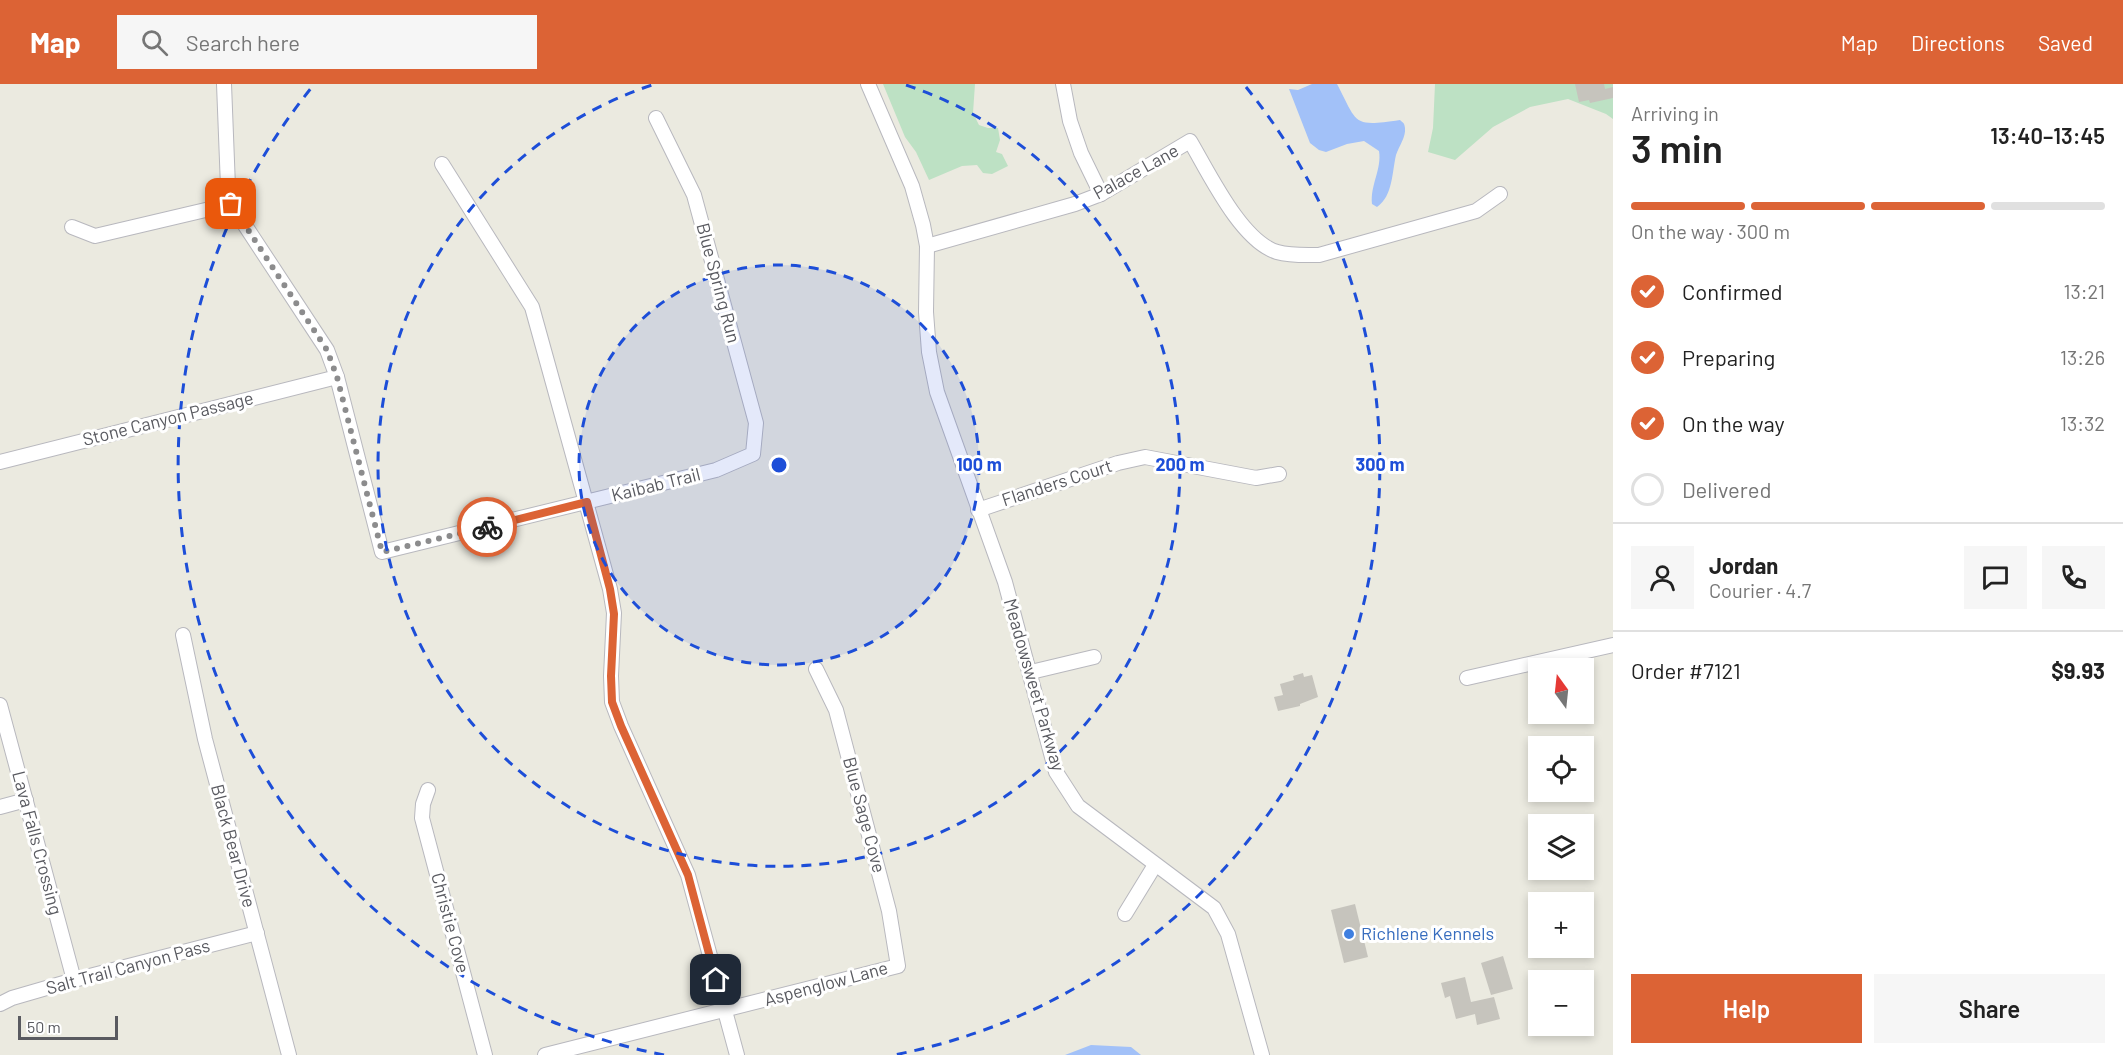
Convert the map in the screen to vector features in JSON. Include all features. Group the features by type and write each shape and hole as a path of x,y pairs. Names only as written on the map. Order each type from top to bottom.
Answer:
{"street":[{"path":"224,84 228,188 231,204 327,350 337,377"},
{"name":"Meadowsweet Parkway","path":"868,84 912,186 923,225 927,246 926,312 931,362 937,392 1005,582 1056,772 1078,806 1214,908 1228,934 1262,1055"},
{"path":"1063,84 1070,121 1081,153 1101,194"},
{"name":"Blue Spring Run","path":"656,118 694,195 756,423 753,454"},
{"name":"Palace Lane","path":"927,246 1075,204 1101,194 1190,141 1237,220 1258,241 1276,252 1299,256 1319,255 1476,211 1500,194"},
{"path":"442,164 532,307 610,589 614,614 612,702 688,875 737,1055"},
{"path":"72,226 95,236 231,204"},
{"name":"Kaibab Trail","path":"337,377 382,552 716,470 753,454"},
{"name":"Stone Canyon Passage","path":"0,462 337,377"},
{"name":"Flanders Court","path":"978,510 1118,463 1145,457 1256,478 1279,474"},
{"name":"Black Bear Drive","path":"183,635 205,739 289,1055"},
{"path":"1467,678 1613,645"},
{"path":"1031,672 1094,657"},
{"name":"Blue Sage Cove","path":"816,669 836,710 889,911 898,966"},
{"name":"Lava Falls Crossing","path":"0,705 74,980"},
{"name":"Christie Cove","path":"428,790 422,818 485,1055"},
{"path":"0,807 26,800"},
{"path":"1125,914 1155,865"},
{"name":"Salt Trail Canyon Pass","path":"0,1004 12,998 74,980 257,933"},
{"name":"Aspenglow Lane","path":"545,1055 898,966"}],"green space":[{"path":"883,84 975,84 973,113 979,125 998,128 1000,140 996,152 1002,154 1008,166 992,174 983,173 977,165 962,166 929,180 916,152 905,137"},
{"path":"1435,84 1613,84 1613,119 1568,99 1530,107 1493,127 1455,160 1428,152 1433,128"}],"water":[{"path":"1312,84 1337,84 1358,120 1373,123 1400,120 1404,124 1404,135 1396,155 1389,190 1377,207 1372,204 1372,197 1379,164 1379,151 1364,141 1347,144 1326,152 1310,143 1289,89 1298,90"},
{"path":"1091,1045 1131,1047 1141,1055 1065,1055"}],"building":[{"path":"1575,84 1604,84 1605,89 1613,87 1613,98 1590,103 1589,100 1579,102"},
{"path":"1303,673 1304,677 1312,675 1318,697 1300,706 1278,711 1274,697 1283,695 1280,684 1294,680 1293,676"},
{"name":"Richlene Kennels","path":"1355,904 1368,957 1344,963 1331,910"},
{"path":"1503,956 1513,989 1491,995 1481,963"},
{"path":"1465,977 1471,1002 1494,997 1500,1019 1477,1025 1475,1014 1456,1019 1450,996 1445,998 1441,983"}],"way so far":[{"path":"231,204 327,350 337,377 382,552 487,527"}],"place":[{"name":"Richlene Kennels","path":"1349,934"}],"route":[{"path":"487,527 587,502 610,589 614,614 612,702 688,875 716,980"}]}
